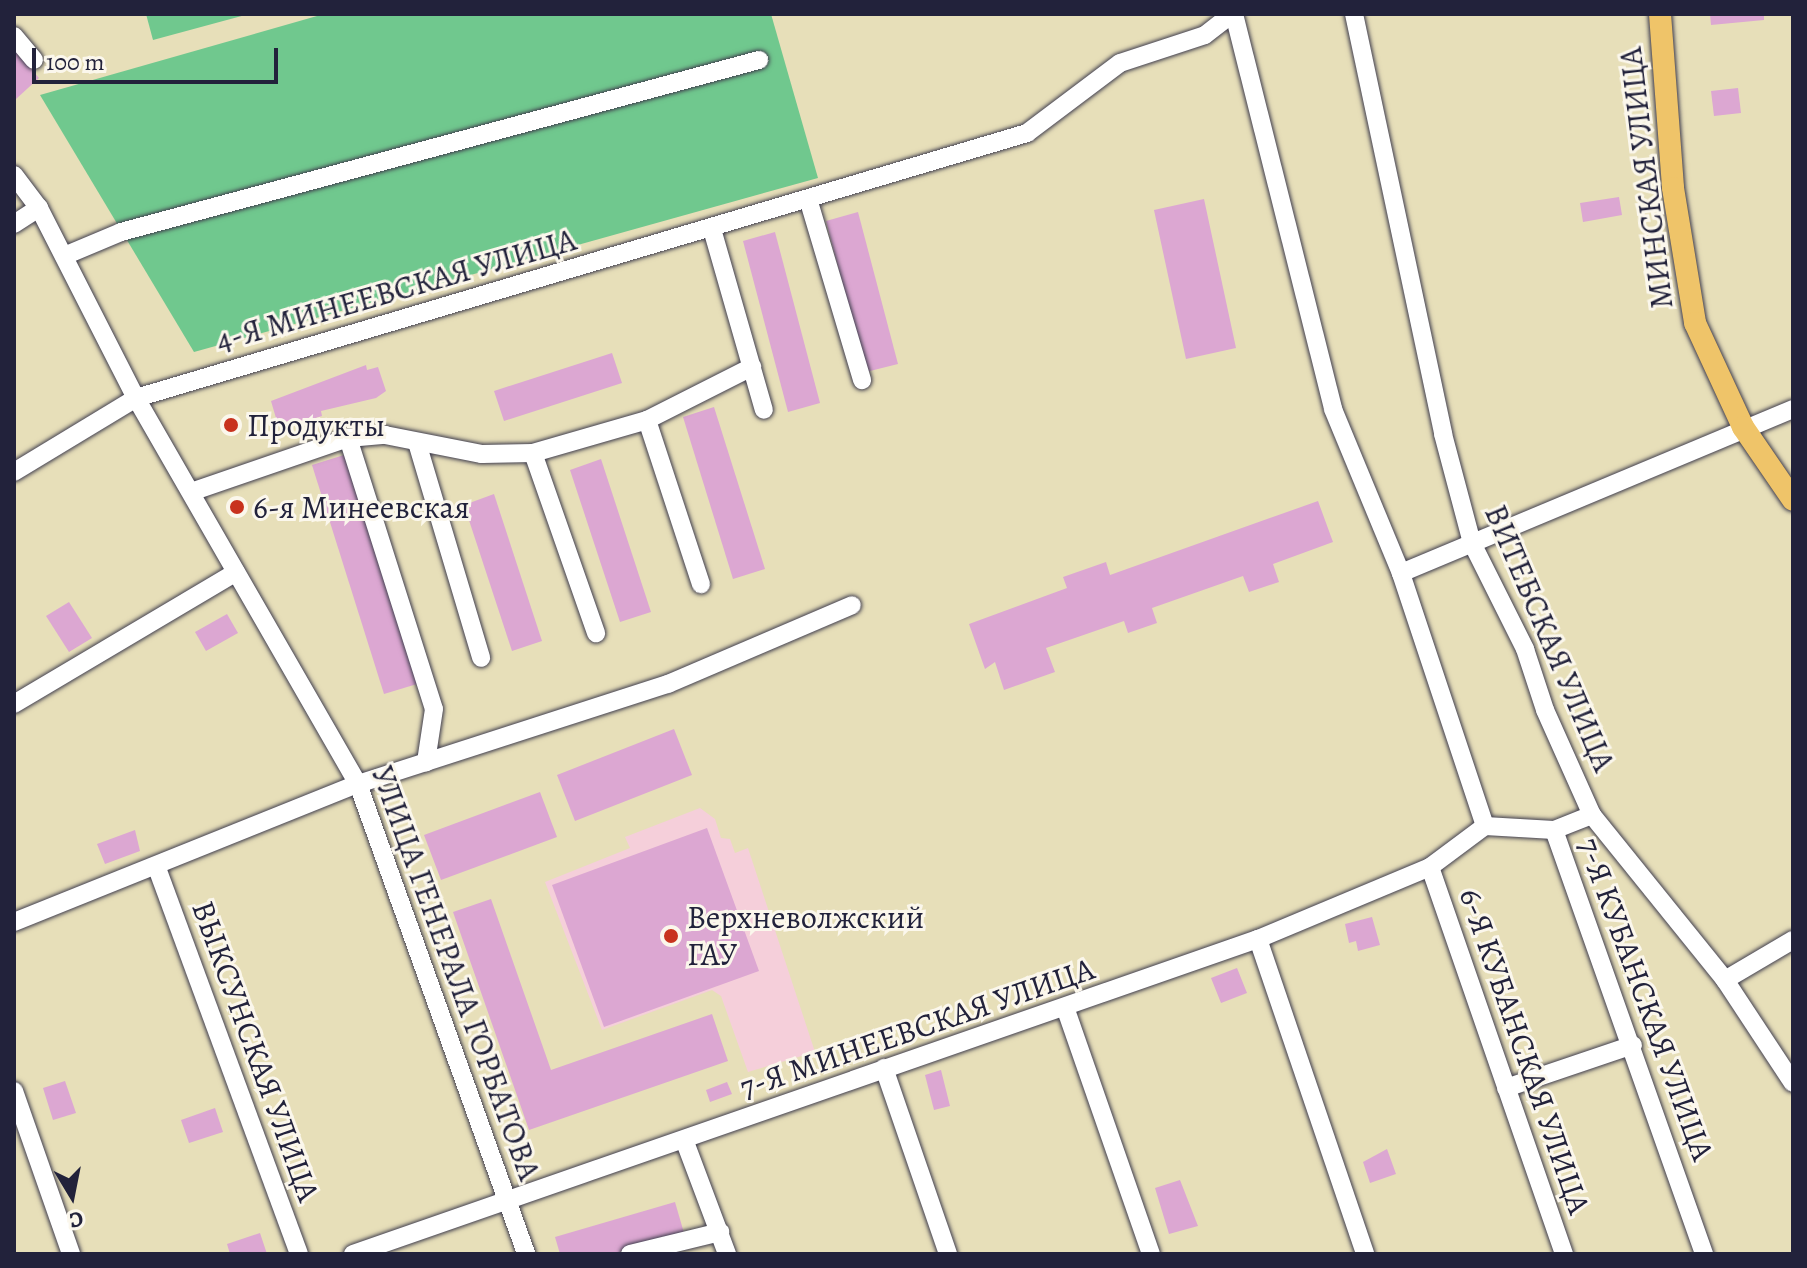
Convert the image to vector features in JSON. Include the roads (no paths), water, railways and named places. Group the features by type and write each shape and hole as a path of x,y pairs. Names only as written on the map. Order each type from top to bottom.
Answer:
{"main road":[{"name":"МИНСКАЯ УЛИЦА","path":"1660,14 1673,188 1695,323 1743,427 1793,500"}],"street":[{"name":"4-Я МИНЕЕВСКАЯ УЛИЦА","path":"14,472 136,398 809,202 1027,133 1120,63 1205,35 1233,14"},
{"path":"1233,14 1333,409 1401,573 1485,826"},
{"name":"ВИТЕБСКАЯ УЛИЦА","path":"1354,14 1443,434 1472,543 1525,649 1545,710 1592,815 1725,980 1793,1083"},
{"path":"14,36 34,60"},
{"path":"64,256 121,232 759,60"},
{"name":"УЛИЦА ГЕНЕРАЛА ГОРБАТОВА","path":"14,175 39,208 136,398 358,784 526,1254"},
{"path":"809,202 862,380"},
{"path":"14,224 39,208"},
{"path":"712,229 764,410"},
{"path":"191,492 348,438 385,435 418,446 482,454 533,453 647,420 752,367"},
{"path":"1401,573 1743,427 1793,409"},
{"path":"647,420 701,584"},
{"path":"348,438 434,709 426,762"},
{"path":"418,446 481,658"},
{"path":"533,453 596,633"},
{"path":"14,704 236,572"},
{"path":"14,922 157,868 358,784 668,684 852,605"},
{"path":"1554,830 1592,815"},
{"name":"7-Я КУБАНСКАЯ УЛИЦА","path":"1485,826 1554,830 1633,1045 1704,1254"},
{"name":"7-Я МИНЕЕВСКАЯ УЛИЦА","path":"353,1254 685,1142 884,1068 1066,1010 1258,939 1430,867 1485,826"},
{"name":"6-Я КУБАНСКАЯ УЛИЦА","path":"1430,867 1564,1254"},
{"name":"ВЫКСУНСКАЯ УЛИЦА","path":"157,868 299,1254"},
{"path":"1258,939 1365,1254"},
{"path":"1725,980 1793,940"},
{"path":"1066,1010 1151,1254"},
{"path":"1506,1088 1633,1045"},
{"path":"884,1068 948,1254"},
{"path":"14,1091 71,1254"},
{"path":"685,1142 727,1254"},
{"path":"630,1254 720,1232"}],"place":[{"name":"Продукты","path":"231,425"},
{"name":"6-я Минеевская","path":"237,507"},
{"name":"Верхневолжский ГАУ","path":"671,936"}]}
